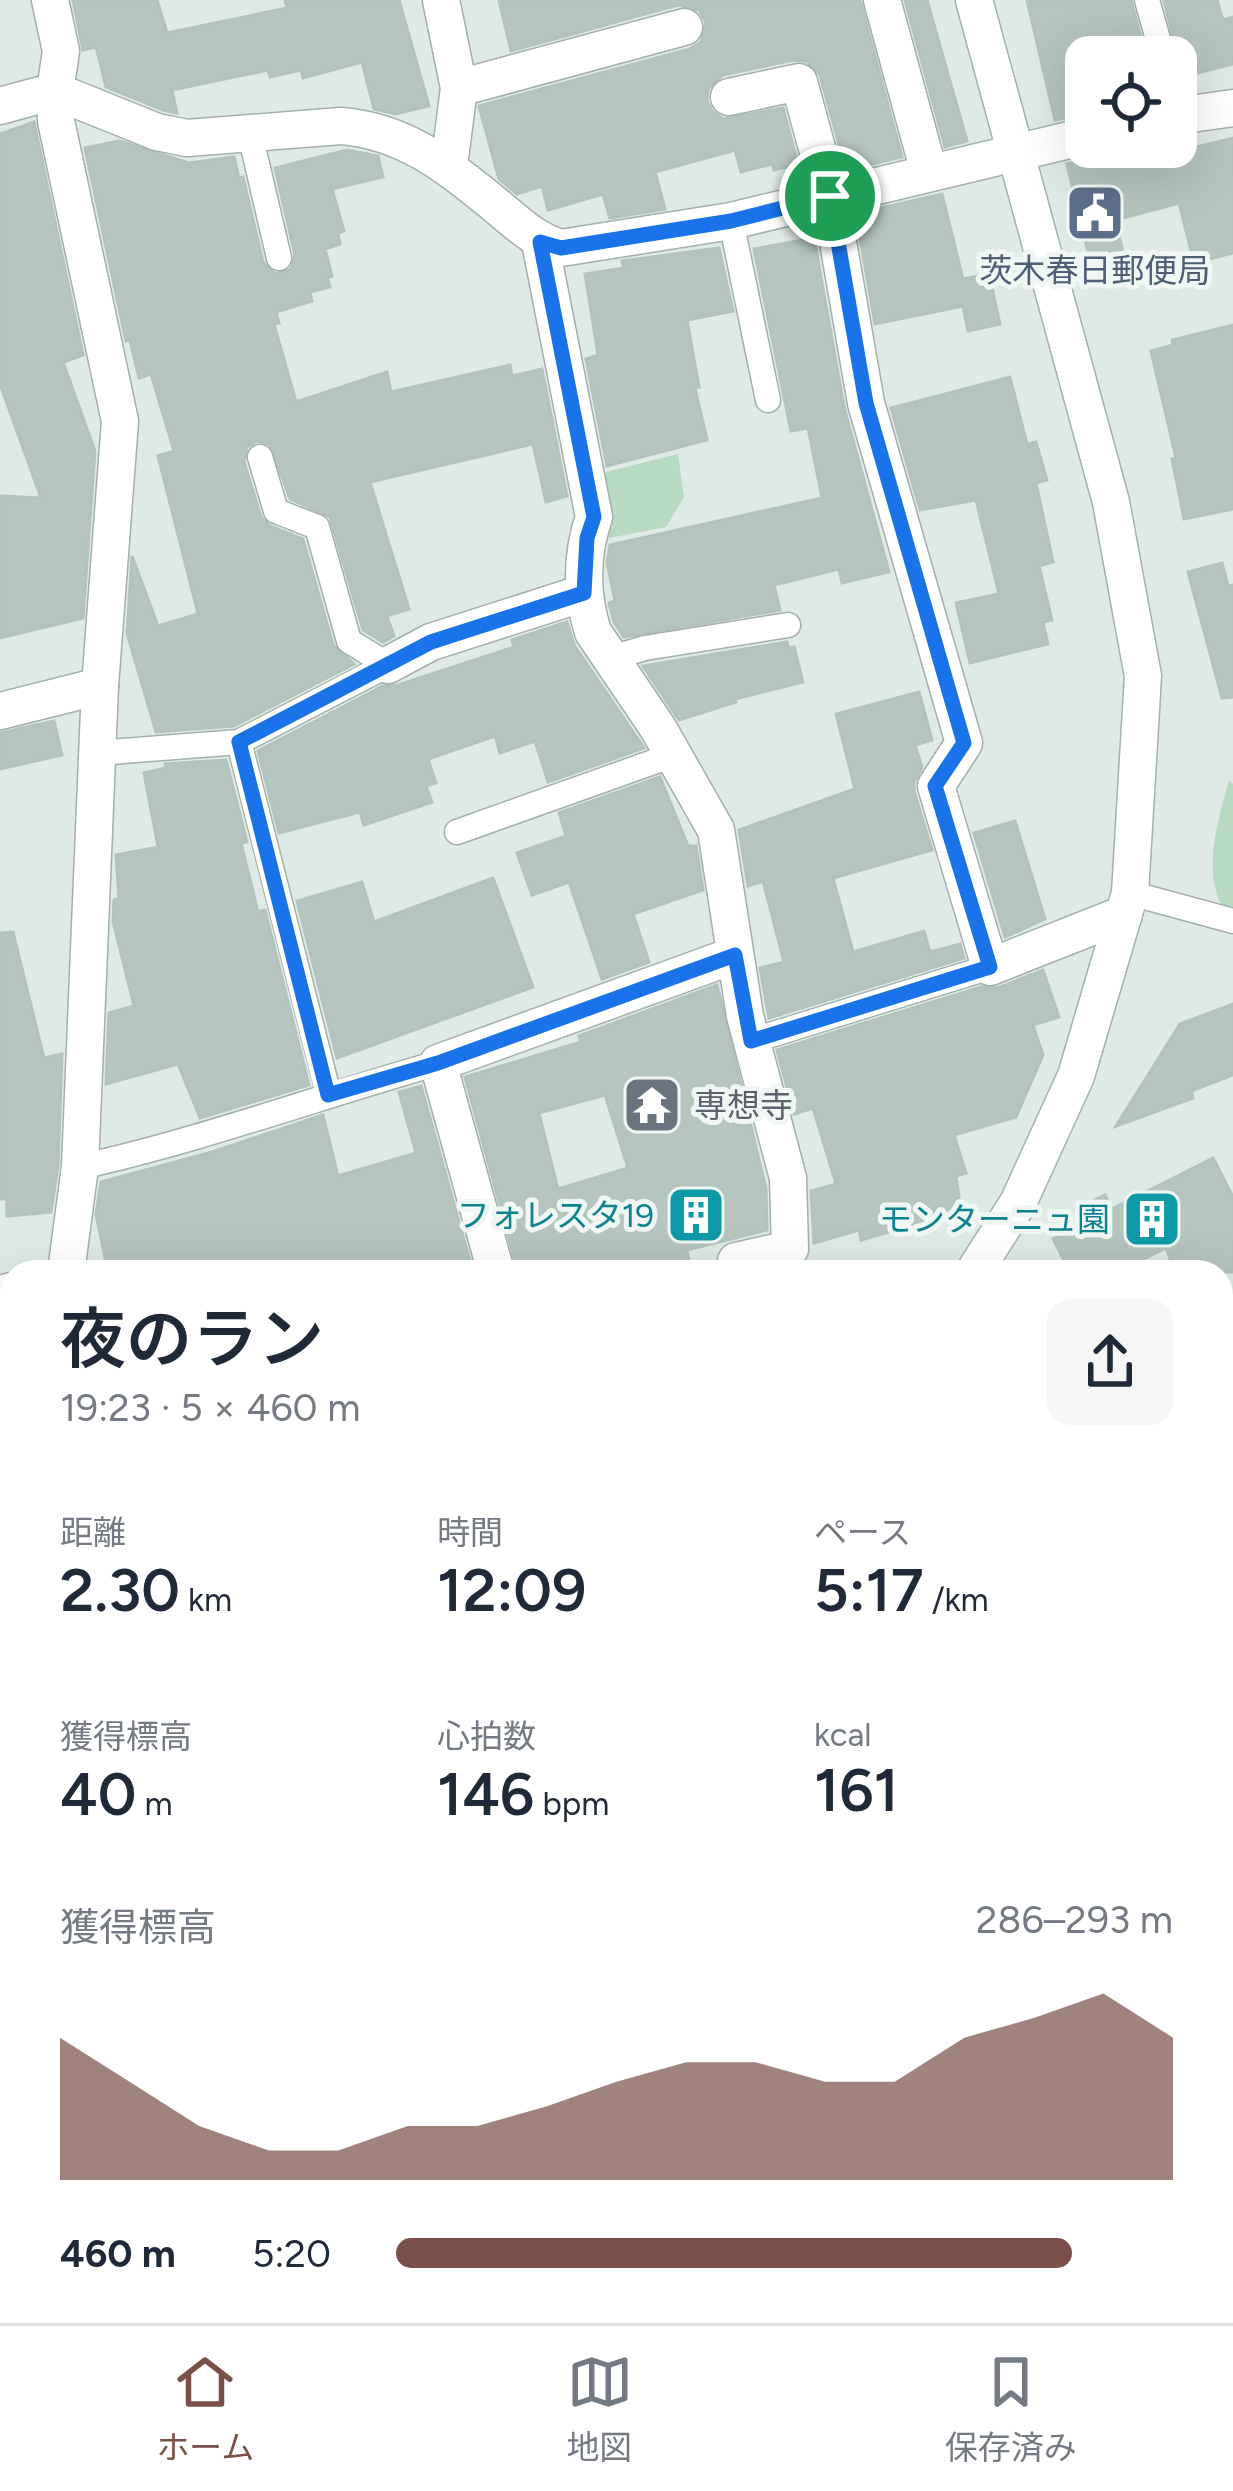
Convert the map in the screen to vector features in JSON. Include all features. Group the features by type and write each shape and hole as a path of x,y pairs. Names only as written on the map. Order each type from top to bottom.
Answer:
{"street":[{"path":"50,0 61,51 56,121 120,421 100,686 80,1167 68,1260"},
{"path":"441,0 459,88 449,166"},
{"path":"882,0 929,172"},
{"path":"974,0 1111,502 1143,676 1127,904 1076,1076 1018,1202 982,1260"},
{"path":"459,88 684,27"},
{"path":"729,98 799,82 830,196 866,403 964,743 935,786 990,967 1127,904"},
{"path":"0,106 55,91 157,132 187,137 366,128 449,166 540,242 561,248 731,221 1065,141"},
{"path":"1197,111 1233,108"},
{"path":"540,242 594,517 587,538 584,593 593,632 674,755 716,830 751,1041 788,1178 790,1249 740,1260"},
{"path":"388,665 431,642 584,593"},
{"path":"0,711 100,686"},
{"path":"493,1260 438,1063 735,955"}],"lane":[{"path":"1147,0 1156,36"},
{"path":"250,134 279,257"},
{"path":"731,221 767,400"},
{"path":"260,457 276,511 316,527 349,641 388,665"},
{"path":"611,658 788,625"},
{"path":"97,753 239,742 388,665"},
{"path":"239,742 328,1095"},
{"path":"457,832 674,755"},
{"path":"1127,904 1233,922"},
{"path":"751,1041 990,967"},
{"path":"80,1167 151,1151 438,1063"}],"green space":[{"path":"678,454 684,497 666,527 599,540 598,474"},
{"path":"1229,780 1233,784 1233,911 1223,908 1213,862"}],"building":[{"path":"73,0 157,0 167,33 287,8 285,0 399,0 429,106 395,114 374,109 362,62 303,78 301,70 270,77 268,70 172,90 177,113 163,110 106,87 96,47 83,50"},
{"path":"499,0 860,0 902,157 846,170 820,75 807,61 794,60 723,75 708,89 707,101 723,119 783,108 798,164 774,170 772,164 741,172 735,150 655,172 665,209 610,218 603,194 548,210 542,186 517,194 499,179 479,106 690,49 701,42 706,22 699,10 678,5 511,51"},
{"path":"905,0 927,0 967,141 945,147"},
{"path":"1027,0 1131,0 1140,36 1065,36 1065,118 1055,120"},
{"path":"1164,0 1217,0 1223,20 1233,17 1233,64 1197,73 1197,36 1173,36"},
{"path":"34,122 83,355 63,362 95,451 83,618 0,638 0,496 41,498 0,384 0,134"},
{"path":"1233,138 1233,253 1194,263 1179,203 1115,220 1124,256 1091,265 1068,168 1197,168 1197,147"},
{"path":"119,141 189,163 234,157 263,262 275,274 291,269 295,255 275,168 347,150 378,156 383,177 332,189 344,231 338,233 340,244 325,249 330,287 310,292 312,301 276,312 279,323 274,324 296,402 387,372 391,392 510,365 512,376 542,369 567,496 546,502 533,444 370,482 409,609 387,616 394,636 383,642 363,630 330,517 290,499 270,444 256,441 247,447 244,462 261,517 270,526 303,539 333,645 354,664 234,726 156,732 127,633 132,556 158,626 198,614 158,456 174,451 151,374 139,378 130,340 126,341 85,148"},
{"path":"942,194 963,279 989,274 1000,324 968,331 963,306 875,324 856,214"},
{"path":"814,238 844,407 889,572 842,583 839,569 774,585 780,610 624,637 609,603 615,601 607,563 610,545 822,498 808,428 791,431 754,249"},
{"path":"719,248 733,311 687,320 707,440 607,466 586,359 598,355 585,274 624,268 622,261"},
{"path":"1233,325 1233,509 1184,519 1172,459 1176,458 1151,351 1173,345 1172,340"},
{"path":"1010,377 1027,444 1036,442 1047,480 1036,483 1053,562 1039,566 1052,620 1043,622 1048,644 970,663 956,603 999,594 976,500 920,510 891,408"},
{"path":"1222,563 1228,586 1233,585 1233,697 1222,698 1188,572"},
{"path":"567,622 574,645 644,748 548,782 535,741 500,753 495,736 428,759 436,783 426,786 432,802 364,825 360,812 279,833 258,751 383,686 514,647 512,640"},
{"path":"787,642 789,648 794,647 803,682 735,699 679,720 643,666"},
{"path":"919,692 932,740 915,745 922,767 914,791 932,850 833,878 853,952 924,931 930,952 960,944 964,958 769,1018 760,968 784,962 763,881 748,886 739,830 855,789 836,714"},
{"path":"54,721 62,755 0,769 0,733"},
{"path":"226,760 247,842 241,843 258,912 265,910 309,1085 200,1118 178,1064 106,1084 109,1013 134,1006 113,921 114,900 119,898 116,855 158,847 144,773 166,768 165,764"},
{"path":"660,777 688,846 696,846 703,890 633,914 649,962 602,979 569,882 532,895 517,853 566,836 559,813"},
{"path":"1015,821 1045,919 1005,937 974,833"},
{"path":"493,878 533,987 337,1058 297,901 362,882 374,922"},
{"path":"13,932 44,1058 62,1054 58,1165 51,1212 7,1216 7,1199 0,1199 0,933"},
{"path":"1043,970 1059,1017 1033,1025 1043,1055 1016,1117 954,1135 966,1173 956,1176 961,1211 861,1240 859,1230 814,1243 811,1191 836,1184 813,1108 794,1114 777,1050 981,987 998,988"},
{"path":"717,985 766,1189 767,1230 687,1250 689,1260 515,1260 465,1077 581,1042 579,1036","holes":["605,1095 628,1168 558,1189 539,1113"]},
{"path":"1233,1004 1233,1075 1191,1091 1193,1098 1116,1126 1180,1024"},
{"path":"421,1086 470,1260 106,1260 96,1214 101,1182 323,1115 338,1176 416,1153 399,1092"},
{"name":"モンターニュ園","path":"1213,1158 1233,1197 1233,1260 1170,1260 1166,1248 1142,1260 1064,1260 1053,1239 1084,1224 1076,1209 1105,1195 1112,1209"}],"place":[{"name":"茨木春日郵便局","path":"1095,213"},
{"name":"専想寺","path":"652,1105"},
{"name":"フォレスタ19","path":"696,1215"},
{"name":"モンターニュ園","path":"1152,1219"}],"route":[{"path":"830,196 866,403 964,743 935,786 990,967 751,1041 735,955 438,1063 328,1095 239,742 431,642 584,593 587,538 594,517 540,242 561,248 731,221 830,196"}]}
